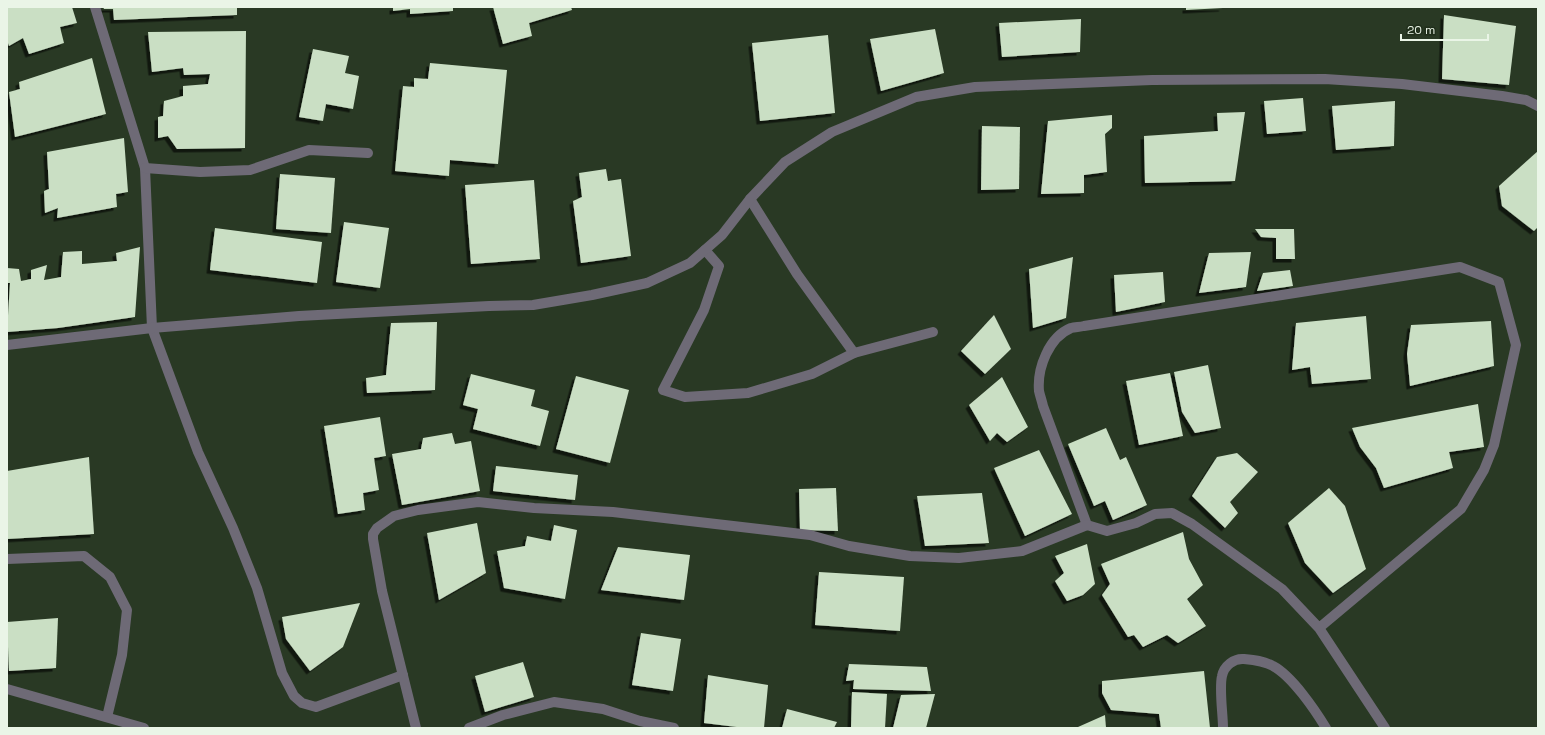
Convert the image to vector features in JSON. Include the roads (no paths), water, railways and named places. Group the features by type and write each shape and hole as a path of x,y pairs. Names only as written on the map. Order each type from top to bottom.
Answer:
{"street":[{"path":"95,7 145,168 152,328 198,452 233,528 257,588 282,673 294,696 302,703 316,706 403,675"},
{"path":"7,345 152,328 299,316 533,305 592,295 647,283 690,262 705,250 722,235 750,199 785,162 832,132 916,97 975,87 1152,80 1325,79 1402,84 1502,96 1526,100 1538,106"},
{"path":"145,168 200,172 250,170 309,150 368,153"},
{"path":"750,199 797,274 854,353"},
{"path":"705,250 719,266 704,310 664,390 685,397 748,393 812,374 854,353 933,332"},
{"path":"1087,525 1043,406 1039,391 1041,367 1049,349 1062,334 1072,328 1460,267 1499,282 1516,345 1494,445 1484,470 1460,509 1319,628"},
{"path":"416,728 382,591 373,534 377,528 394,516 418,510 478,502 534,508 613,512 810,535 849,546 910,556 959,558 1022,551 1087,525 1107,531 1155,514 1172,513 1192,524 1282,589 1319,628 1384,728"},
{"path":"7,559 84,556 110,577 127,610 122,655 107,717"},
{"path":"1223,728 1222,676 1228,664 1239,659 1257,660 1273,666 1286,676 1316,711 1326,728"},
{"path":"7,689 144,728"},
{"path":"469,728 504,715 554,702 603,709 640,721 674,728"}]}
